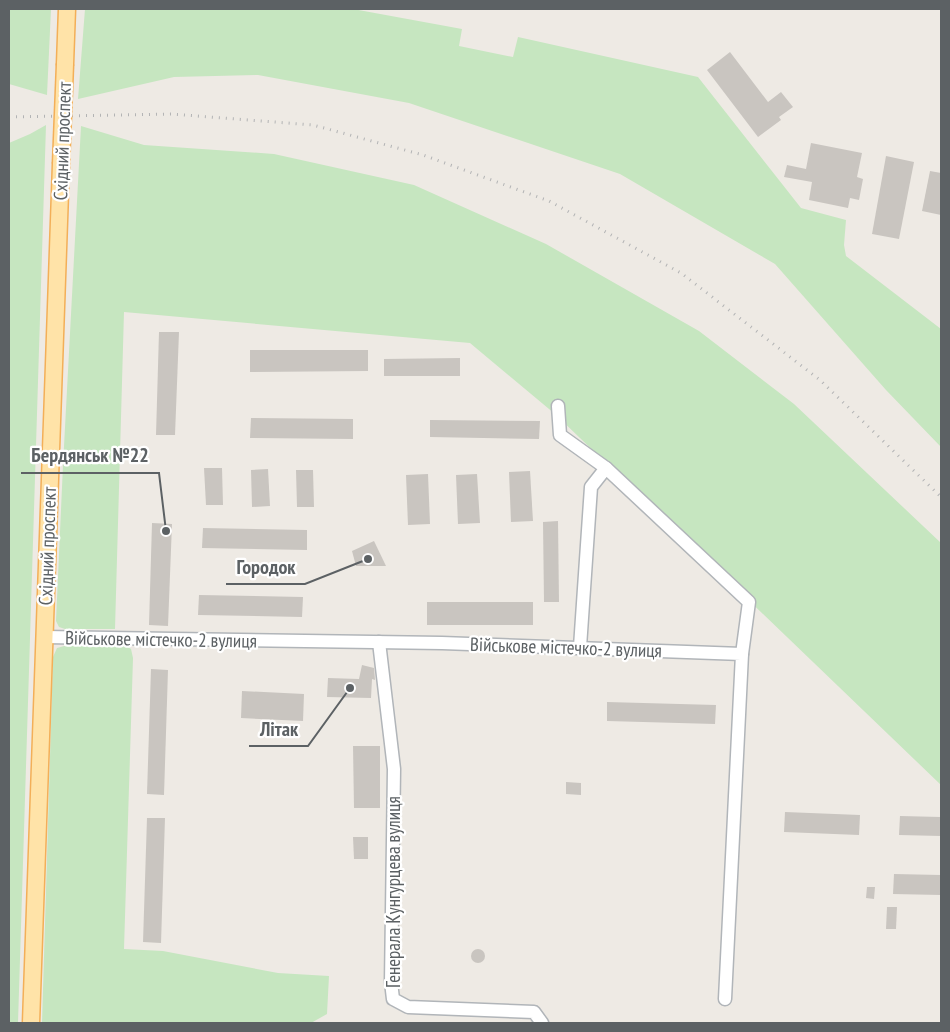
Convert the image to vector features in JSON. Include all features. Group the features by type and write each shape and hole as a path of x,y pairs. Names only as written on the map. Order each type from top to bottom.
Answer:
{"main road":[{"name":"Східний проспект","path":"31,1023 67,9"}],"street":[{"path":"558,406 560,435 606,468 749,602 742,654 725,999"},
{"path":"580,647 591,487 606,468"},
{"name":"Військове містечко-2 вулиця","path":"44,637 379,642 580,647 742,654"},
{"name":"Генерала Кунгурцева вулиця","path":"379,642 394,769 391,982 393,999 408,1007 534,1012 542,1023"}],"green space":[{"path":"9,9 51,9 47,95 9,84"},
{"path":"85,9 353,9 462,29 459,46 513,57 518,37 698,77 801,208 846,220 844,245 846,256 941,329 941,447 886,390 775,264 620,174 409,103 258,75 174,77 78,99"},
{"path":"46,125 18,1023 9,1023 9,143"},
{"path":"81,126 144,145 274,154 414,185 546,244 699,331 794,404 941,543 941,785 555,414 470,343 124,312 115,629 65,629 59,627 56,621"},
{"path":"68,645 125,645 131,649 133,658 124,949 163,951 278,973 329,976 327,1014 311,1023 42,1023 53,657 57,648"}],"building":[{"path":"730,52 768,102 781,92 793,107 779,117 781,120 758,137 707,70"},
{"path":"811,143 862,153 857,177 863,179 859,200 850,198 848,208 809,200 812,182 784,177 787,165 806,169"},
{"path":"886,156 914,162 899,239 872,234"},
{"path":"930,171 941,173 941,215 922,211"},
{"path":"159,332 179,332 175,435 156,435"},
{"path":"250,350 368,350 368,371 250,372"},
{"path":"460,358 460,376 384,376 384,359"},
{"path":"251,418 353,419 353,439 250,438"},
{"path":"430,420 540,421 539,439 430,437"},
{"path":"204,468 222,468 223,505 206,505"},
{"path":"268,469 270,506 252,507 251,470"},
{"path":"296,470 313,470 314,507 297,507"},
{"path":"530,471 533,521 511,522 509,472"},
{"path":"428,474 430,524 408,525 406,475"},
{"path":"477,474 480,523 458,524 456,475"},
{"path":"558,521 559,602 544,602 543,522"},
{"path":"152,523 172,524 168,626 149,625"},
{"path":"203,528 307,530 307,550 202,548"},
{"path":"374,541 386,566 356,566 352,551"},
{"path":"199,595 303,597 302,617 198,615"},
{"path":"427,602 533,602 533,625 427,625"},
{"path":"362,665 374,668 375,680 372,679 371,698 327,697 328,678 359,679"},
{"path":"151,669 168,670 164,795 147,794"},
{"path":"242,691 304,694 303,721 241,718"},
{"path":"607,702 716,705 715,724 607,721"},
{"path":"353,746 380,746 380,808 354,808"},
{"path":"566,782 581,783 581,795 566,794"},
{"path":"785,812 860,815 859,835 784,832"},
{"path":"900,816 941,817 941,836 899,835"},
{"path":"147,818 165,818 161,943 143,942"},
{"path":"353,837 368,837 368,859 354,859"},
{"path":"894,874 941,875 941,895 893,894"},
{"path":"867,887 875,887 874,899 866,898"},
{"path":"887,907 897,907 896,929 886,929"},
{"path":"475,949 481,949 485,956 481,963 475,963 471,959 471,953"}],"railway":[{"path":"9,117 171,114 313,125 423,155 549,201 681,273 820,380 941,497"}],"place":[{"name":"Бердянськ №22","path":"166,531"},
{"name":"Городок","path":"368,559"},
{"name":"Літак","path":"350,688"}]}
